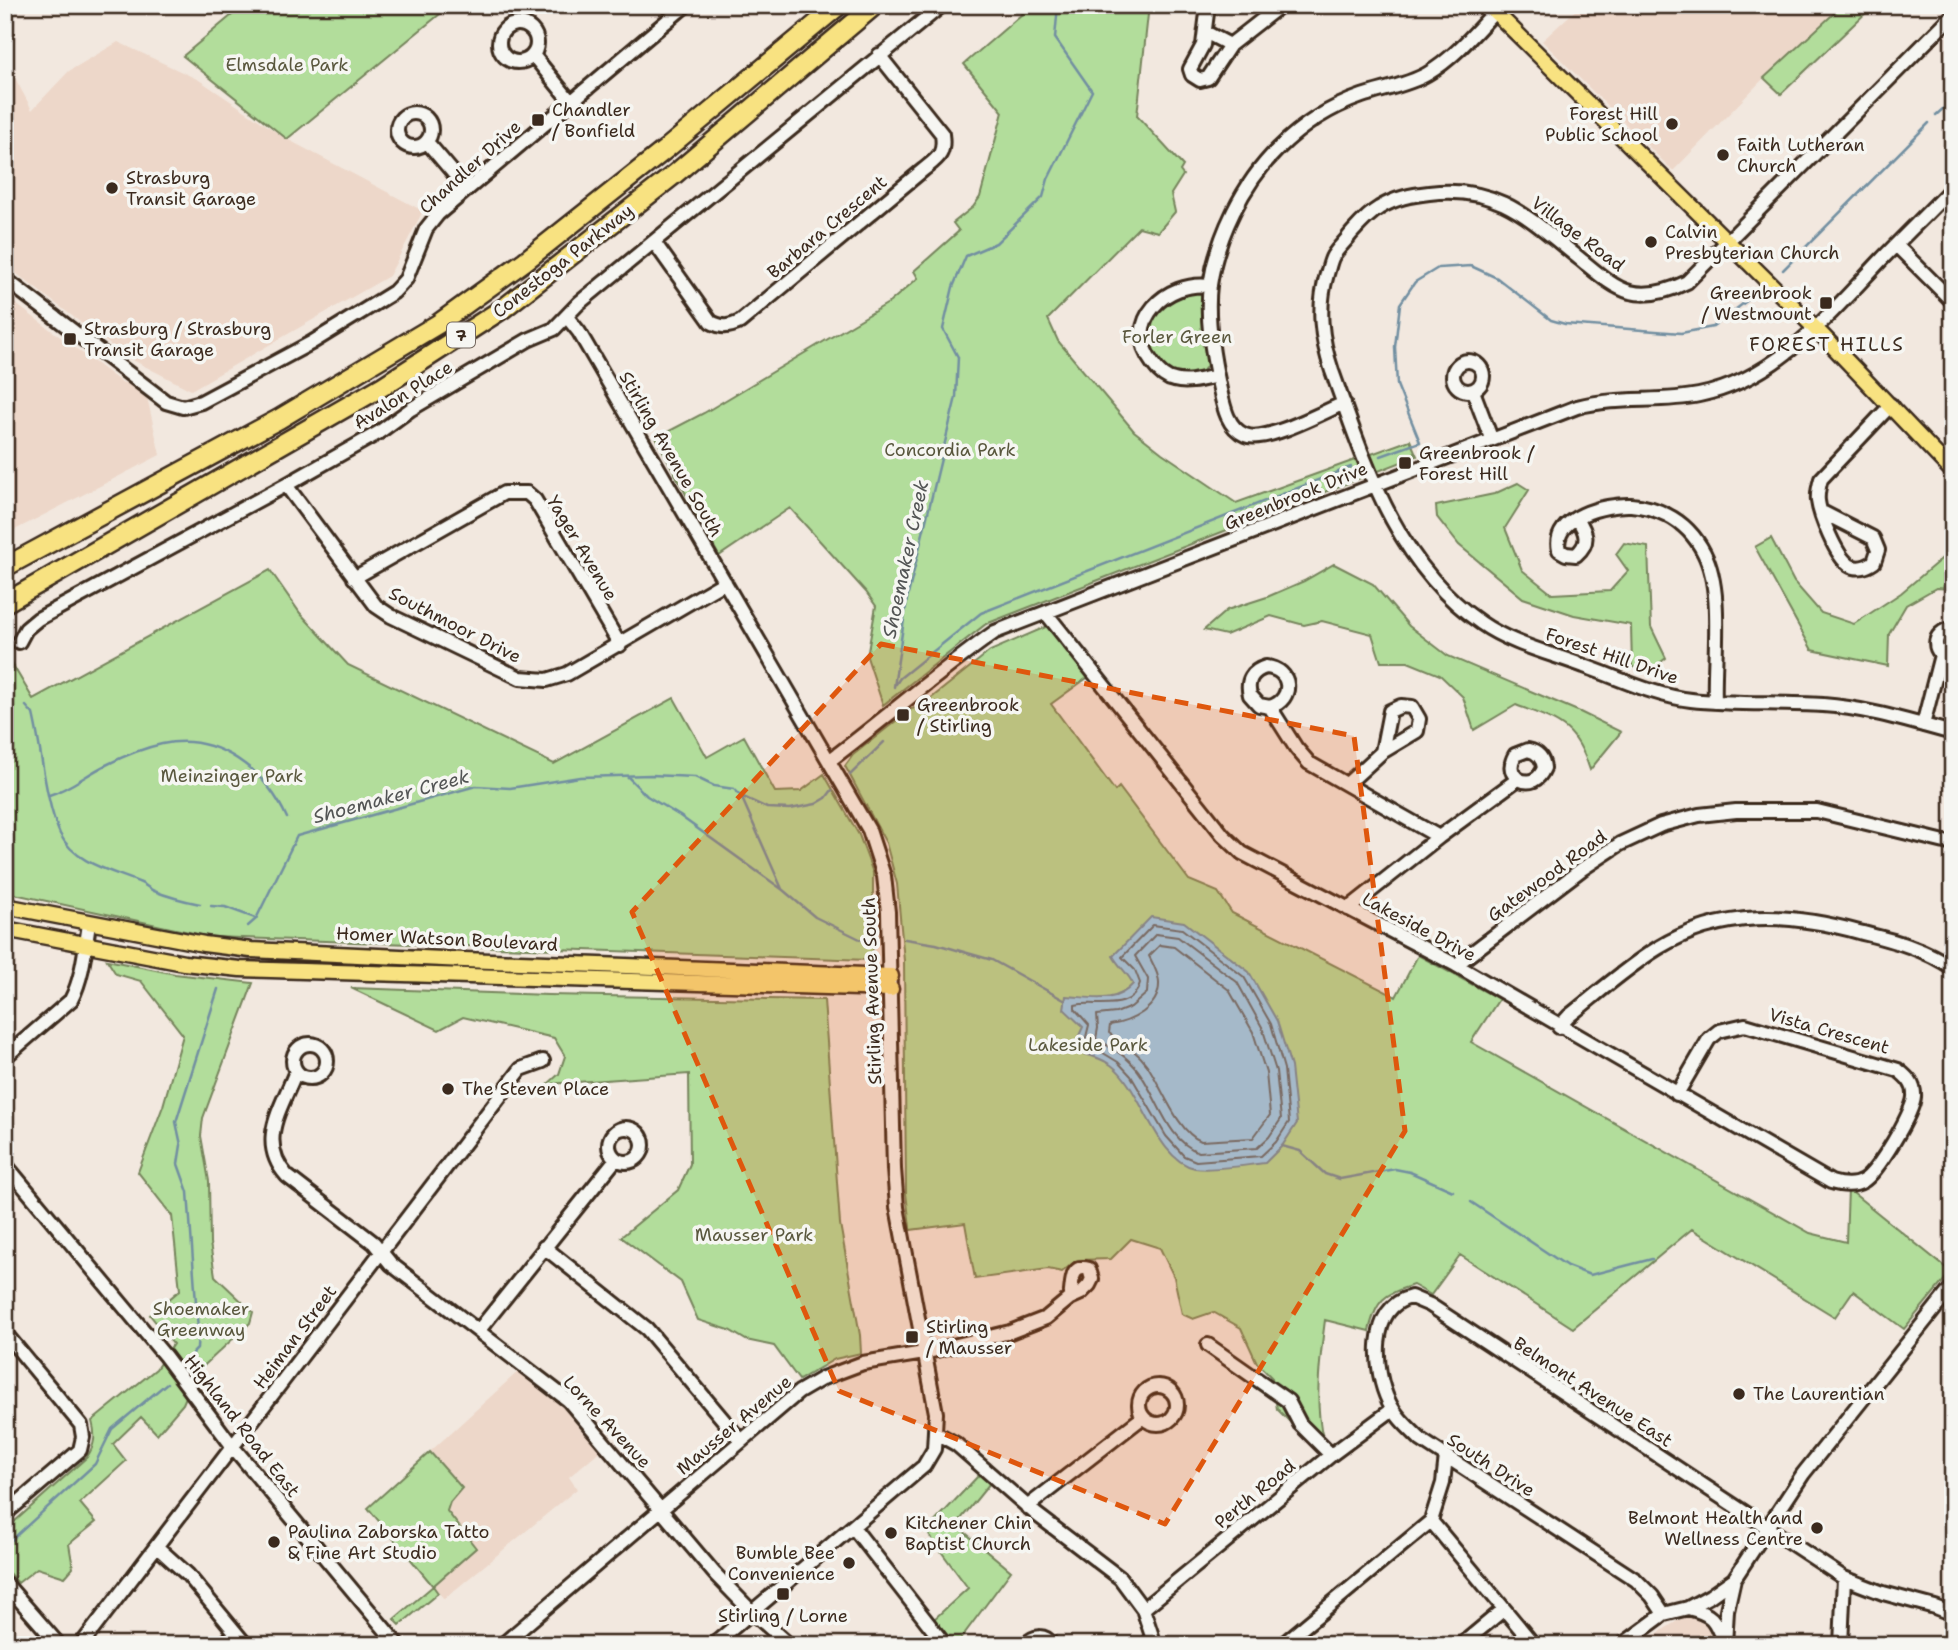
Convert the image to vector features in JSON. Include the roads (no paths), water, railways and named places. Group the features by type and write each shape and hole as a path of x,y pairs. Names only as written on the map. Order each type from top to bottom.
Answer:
{"highway":[{"name":"Conestoga Parkway","path":"8,565 279,419 438,324 536,253 839,5"},
{"name":"Conestoga Parkway","path":"5,603 383,386 504,308 675,174 874,5"}],"main road":[{"path":"1494,7 1891,405 1953,472"},
{"name":"Homer Watson Boulevard","path":"5,906 89,924 251,950 891,983"},
{"name":"Homer Watson Boulevard","path":"5,929 184,963 240,969 891,983"}],"street":[{"path":"666,5 675,16"},
{"name":"Chandler Drive","path":"5,279 166,402 183,407 201,402 311,343 398,288 409,273 430,224 686,5"},
{"name":"Avalon Place","path":"19,642 26,629 38,619 286,485 378,433 411,409 528,340 554,329 579,303 942,5"},
{"path":"1208,5 1203,45 1190,69 1192,75 1200,80 1208,78 1230,45 1281,5"},
{"path":"1344,403 1255,438 1245,436 1227,418 1209,328 1210,286 1224,234 1255,178 1276,150 1304,126 1332,108 1427,74 1446,60 1494,7"},
{"name":"Village Road","path":"1376,484 1326,353 1320,323 1323,288 1332,258 1362,221 1378,208 1404,196 1462,192 1491,197 1518,211 1603,277 1628,292 1669,291 1687,282 1953,15"},
{"path":"1205,32 1230,45"},
{"path":"533,55 572,102"},
{"name":"Barbara Crescent","path":"654,242 711,322 719,326 730,326 740,321 931,164 939,157 944,147 942,134 878,55"},
{"path":"427,142 467,190"},
{"name":"Greenbrook Drive","path":"829,761 960,656 995,632 1491,438 1595,402 1700,395 1752,377 1773,363 1814,327 1953,187"},
{"path":"1896,244 1953,302"},
{"path":"1210,286 1185,286 1160,299 1145,320 1143,342 1156,368 1172,380 1196,380 1217,376"},
{"name":"Stirling Avenue South","path":"567,317 579,332 869,830 881,861 888,912 895,1183 905,1254 936,1413 934,1449 924,1466 713,1645"},
{"path":"1473,391 1491,438"},
{"path":"1822,512 1873,538 1878,550 1874,562 1858,568 1846,562 1826,530 1818,501 1818,488 1821,479 1891,405"},
{"name":"Forest Hill Drive","path":"1376,484 1404,541 1421,566 1454,601 1482,624 1516,641 1662,694 1687,700 1837,706 1953,733"},
{"name":"Southmoor Drive","path":"286,485 376,606 391,616 520,678 547,680 567,674 725,582"},
{"name":"Yager Avenue","path":"354,578 505,493 527,493 535,500 620,645"},
{"path":"1577,519 1597,510 1616,506 1641,507 1667,515 1683,525 1696,540 1704,553 1713,585 1715,702"},
{"name":"Lakeside Drive","path":"1046,613 1223,835 1242,853 1456,965 1831,1182 1848,1185"},
{"path":"1923,725 1947,657 1936,649 1936,639 1944,630 1953,629"},
{"path":"1270,707 1309,763 1439,837"},
{"path":"1347,784 1382,752"},
{"path":"1348,909 1518,779"},
{"name":"Gatewood Road","path":"1456,965 1582,869 1620,844 1661,825 1699,815 1747,811 1817,811 1953,844"},
{"path":"1559,1027 1569,1016 1657,948 1683,935 1729,920 1766,917 1824,922 1912,945 1953,968"},
{"path":"5,1057 71,1000 77,989 89,924"},
{"name":"Vista Crescent","path":"1677,1094 1709,1039 1719,1031 1745,1025 1898,1070 1909,1078 1913,1086 1914,1097 1910,1112 1873,1172 1862,1182 1848,1185"},
{"name":"Heiman Street","path":"81,1645 522,1069 543,1061"},
{"name":"Lorne Avenue","path":"296,1071 271,1135 272,1152 286,1176 374,1243 391,1264 568,1401 715,1574 789,1645"},
{"path":"479,1330 616,1159"},
{"name":"Highland Road East","path":"5,1164 165,1356 233,1447 398,1645"},
{"path":"544,1247 647,1329 741,1441"},
{"path":"1725,1645 1727,1610 1734,1579 1802,1474 1953,1286"},
{"name":"Belmont Avenue East","path":"1396,1303 1411,1297 1430,1306 1844,1578 1953,1614"},
{"name":"Mausser Avenue","path":"502,1645 799,1392 823,1378 863,1363 924,1353 1010,1332 1046,1318 1070,1298"},
{"name":"South Drive","path":"1396,1303 1383,1322 1377,1353 1382,1383 1393,1409 1421,1440 1636,1580 1652,1595 1664,1614"},
{"path":"5,1333 81,1426 83,1437 80,1450 5,1514"},
{"path":"1208,1345 1288,1401 1300,1424 1331,1454"},
{"name":"Perth Road","path":"1143,1609 1331,1454 1393,1409"},
{"path":"1027,1507 1143,1417"},
{"path":"936,1433 957,1444 1027,1507 1108,1567 1125,1584 1143,1609 1155,1645"},
{"path":"1282,1645 1431,1521 1439,1502 1446,1456"},
{"path":"1431,1521 1534,1645"},
{"path":"853,1527 944,1645"},
{"path":"157,1547 188,1575 246,1645"},
{"path":"1841,1645 1844,1578"},
{"path":"1622,1645 1664,1614 1689,1608 1734,1579"},
{"path":"5,1583 59,1645"},
{"path":"1689,1608 1707,1614 1716,1623 1725,1645"},
{"path":"1461,1645 1503,1610"},
{"path":"222,1645 236,1633"},
{"path":"1025,1645 1032,1638 1040,1636 1046,1637 1052,1645"}],"water":[{"path":"1151,917 1184,922 1249,972 1277,1021 1291,1067 1297,1123 1282,1146 1265,1163 1202,1169 1181,1162 1159,1138 1122,1075 1104,1061 1081,1053 1075,1044 1083,1027 1064,1009 1066,996 1102,998 1126,991 1133,984 1113,956"}],"waterway":[{"name":"Shoemaker Creek","path":"894,687 907,599 956,397 958,357 943,329 953,287 966,256 996,243 1043,197 1048,179 1092,91 1055,38 1058,5"},
{"path":"1936,115 1953,100"},
{"path":"1783,270 1929,123"},
{"path":"1381,456 1420,442 1397,385 1395,347 1400,304 1415,282 1438,268 1471,266 1497,278 1551,320 1565,324 1681,333 1713,327 1753,296"},
{"path":"896,684 981,613 1351,467"},
{"path":"26,706 33,714 55,821 67,844 75,853 96,865 152,890 200,904"},
{"path":"49,795 120,758 162,744 182,742 202,744 237,759 266,785 287,818"},
{"name":"Shoemaker Creek","path":"850,775 884,742"},
{"path":"627,776 647,796 680,816 783,890 815,917 868,943"},
{"name":"Shoemaker Creek","path":"248,926 256,919 297,836 476,786 510,788 580,777 695,777 714,786 734,789 741,796 767,808 790,809 816,804 832,790"},
{"path":"741,796 782,889"},
{"path":"211,906 225,907 255,918"},
{"path":"905,939 936,944 992,960 1064,1000"},
{"name":"Shoemaker Creek","path":"187,1359 197,1349 198,1330 188,1192 178,1164 181,1145 176,1122 218,989"},
{"name":"Shoemaker Creek","path":"1282,1146 1300,1151 1325,1174 1340,1179 1395,1169 1410,1172 1453,1191"},
{"name":"Shoemaker Creek","path":"1471,1202 1567,1266 1590,1275 1652,1259"},
{"name":"Shoemaker Creek","path":"5,1546 95,1464 112,1429 167,1383"}],"place":[{"name":"Chandler / Bonfield","path":"538,120"},
{"name":"Forest Hill Public School","path":"1672,124"},
{"name":"Faith Lutheran Church","path":"1723,155"},
{"name":"Strasburg Transit Garage","path":"112,188"},
{"name":"Calvin Presbyterian Church","path":"1651,242"},
{"name":"Greenbrook / Westmount","path":"1826,303"},
{"name":"Strasburg / Strasburg Transit Garage","path":"70,339"},
{"name":"Greenbrook / Forest Hill","path":"1405,463"},
{"name":"Greenbrook / Stirling","path":"903,715"},
{"name":"The Steven Place","path":"448,1089"},
{"name":"Stirling / Mausser","path":"912,1337"},
{"name":"The Laurentian","path":"1739,1394"},
{"name":"Belmont Health and Wellness Centre","path":"1817,1528"},
{"name":"Kitchener Chin Baptist Church","path":"891,1533"},
{"name":"Paulina Zaborska Tatto & Fine Art Studio","path":"274,1542"},
{"name":"Bumble Bee Convenience","path":"849,1563"},
{"name":"Stirling / Lorne","path":"783,1594"}],"district":[{"name":"FOREST HILLS","path":"1827,344"}],"park label":[{"name":"Elmsdale Park","path":"287,65"},
{"name":"Forler Green","path":"1177,337"},
{"name":"Concordia Park","path":"950,450"},
{"name":"Meinzinger Park","path":"232,776"},
{"name":"Lakeside Park","path":"1088,1045"},
{"name":"Mausser Park","path":"754,1235"},
{"name":"Shoemaker Greenway","path":"201,1319"}]}
